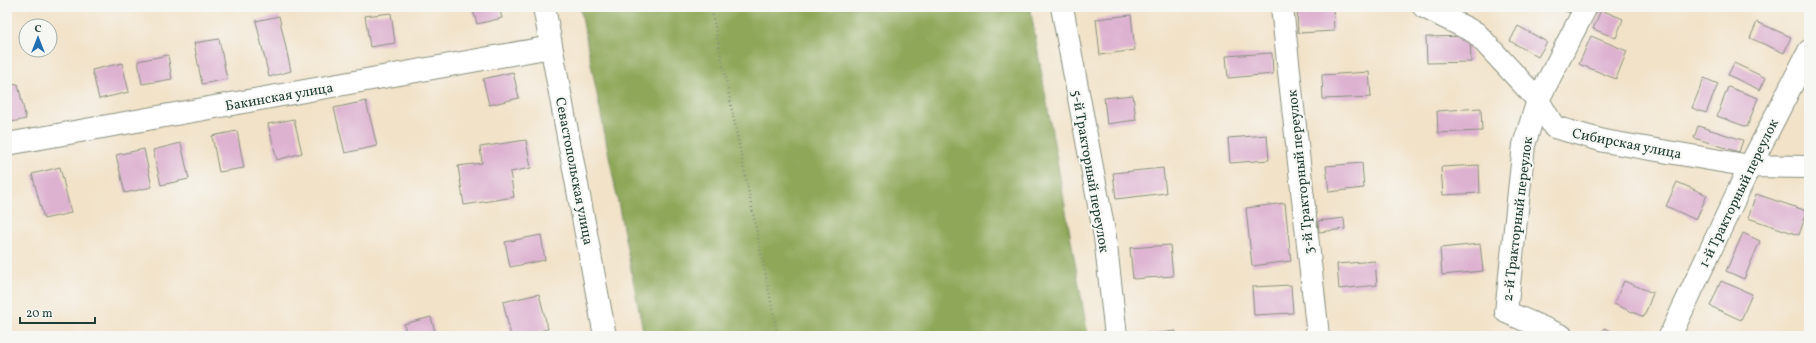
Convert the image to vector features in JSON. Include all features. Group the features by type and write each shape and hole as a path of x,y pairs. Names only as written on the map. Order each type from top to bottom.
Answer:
{"street":[{"name":"Севастопольская улица","path":"544,7 605,336"},
{"name":"5-й Тракторный переулок","path":"1062,7 1104,237 1116,336"},
{"name":"3-й Тракторный переулок","path":"1282,7 1318,336"},
{"name":"Сибирская улица","path":"1424,7 1476,33 1538,100 1554,127 1604,141 1750,166 1809,168"},
{"name":"2-й Тракторный переулок","path":"1562,336 1506,312 1524,144 1538,100 1586,7"},
{"name":"Бакинская улица","path":"7,144 551,47"},
{"name":"1-й Тракторный переулок","path":"1670,336 1750,166 1809,51"}],"path":[{"path":"711,7 778,336"}],"green space":[{"path":"580,7 1030,7 1088,336 644,336"}],"building":[{"path":"472,7 499,7 502,18 477,24"},
{"path":"1297,7 1333,7 1334,31 1298,33"},
{"path":"1556,7 1578,7 1575,15"},
{"path":"1601,10 1623,19 1616,38 1593,29"},
{"path":"391,13 395,43 370,47 365,16"},
{"path":"1131,15 1135,50 1100,55 1096,19"},
{"path":"279,16 291,71 269,77 256,21"},
{"path":"1757,22 1791,37 1784,53 1750,38"},
{"path":"1518,26 1547,42 1538,57 1510,41"},
{"path":"1470,36 1471,62 1427,63 1426,37"},
{"path":"1591,36 1627,51 1616,79 1579,64"},
{"path":"219,39 227,79 202,84 194,43"},
{"path":"1272,53 1273,74 1228,78 1226,56"},
{"path":"168,55 172,79 142,84 138,61"},
{"path":"122,63 129,92 99,99 92,70"},
{"path":"1734,63 1766,78 1760,90 1728,75"},
{"path":"513,72 519,98 489,105 483,79"},
{"path":"1369,72 1371,97 1323,99 1322,75"},
{"path":"1704,78 1718,84 1706,113 1692,108"},
{"path":"18,84 26,119 7,123 7,86"},
{"path":"1728,87 1758,98 1747,127 1717,116"},
{"path":"1133,95 1136,120 1107,124 1104,98"},
{"path":"366,101 377,146 345,153 334,108"},
{"path":"1481,108 1482,131 1438,133 1437,111"},
{"path":"294,119 302,153 277,160 268,124"},
{"path":"1698,126 1743,140 1739,152 1694,138"},
{"path":"237,131 244,168 219,172 212,136"},
{"path":"1267,135 1269,160 1230,163 1228,138"},
{"path":"526,140 531,168 510,172 514,197 464,205 458,166 482,163 480,147"},
{"path":"181,143 189,179 161,185 153,150"},
{"path":"144,149 152,187 125,193 116,155"},
{"path":"1362,163 1364,188 1329,192 1326,166"},
{"path":"1479,165 1480,193 1443,195 1441,167"},
{"path":"60,167 71,213 44,219 32,174"},
{"path":"1163,168 1166,193 1116,199 1113,173"},
{"path":"1677,182 1707,195 1696,220 1666,206"},
{"path":"1756,194 1807,211 1799,235 1748,218"},
{"path":"1285,203 1291,261 1252,266 1246,208"},
{"path":"1344,218 1345,229 1319,232 1318,221"},
{"path":"1743,233 1760,241 1744,279 1726,271"},
{"path":"541,235 545,260 510,267 505,242"},
{"path":"1480,244 1483,271 1442,275 1440,248"},
{"path":"1170,245 1173,276 1133,279 1130,248"},
{"path":"1375,261 1377,285 1339,289 1337,264"},
{"path":"1624,281 1653,293 1644,317 1614,304"},
{"path":"1721,281 1752,294 1741,320 1710,306"},
{"path":"1291,285 1293,313 1254,315 1252,287"},
{"path":"539,294 548,329 519,336 511,336 503,302"},
{"path":"431,317 436,336 407,336 404,324"},
{"path":"1604,328 1623,336 1600,336"},
{"path":"1176,331 1176,336 1140,336 1140,335"}]}
